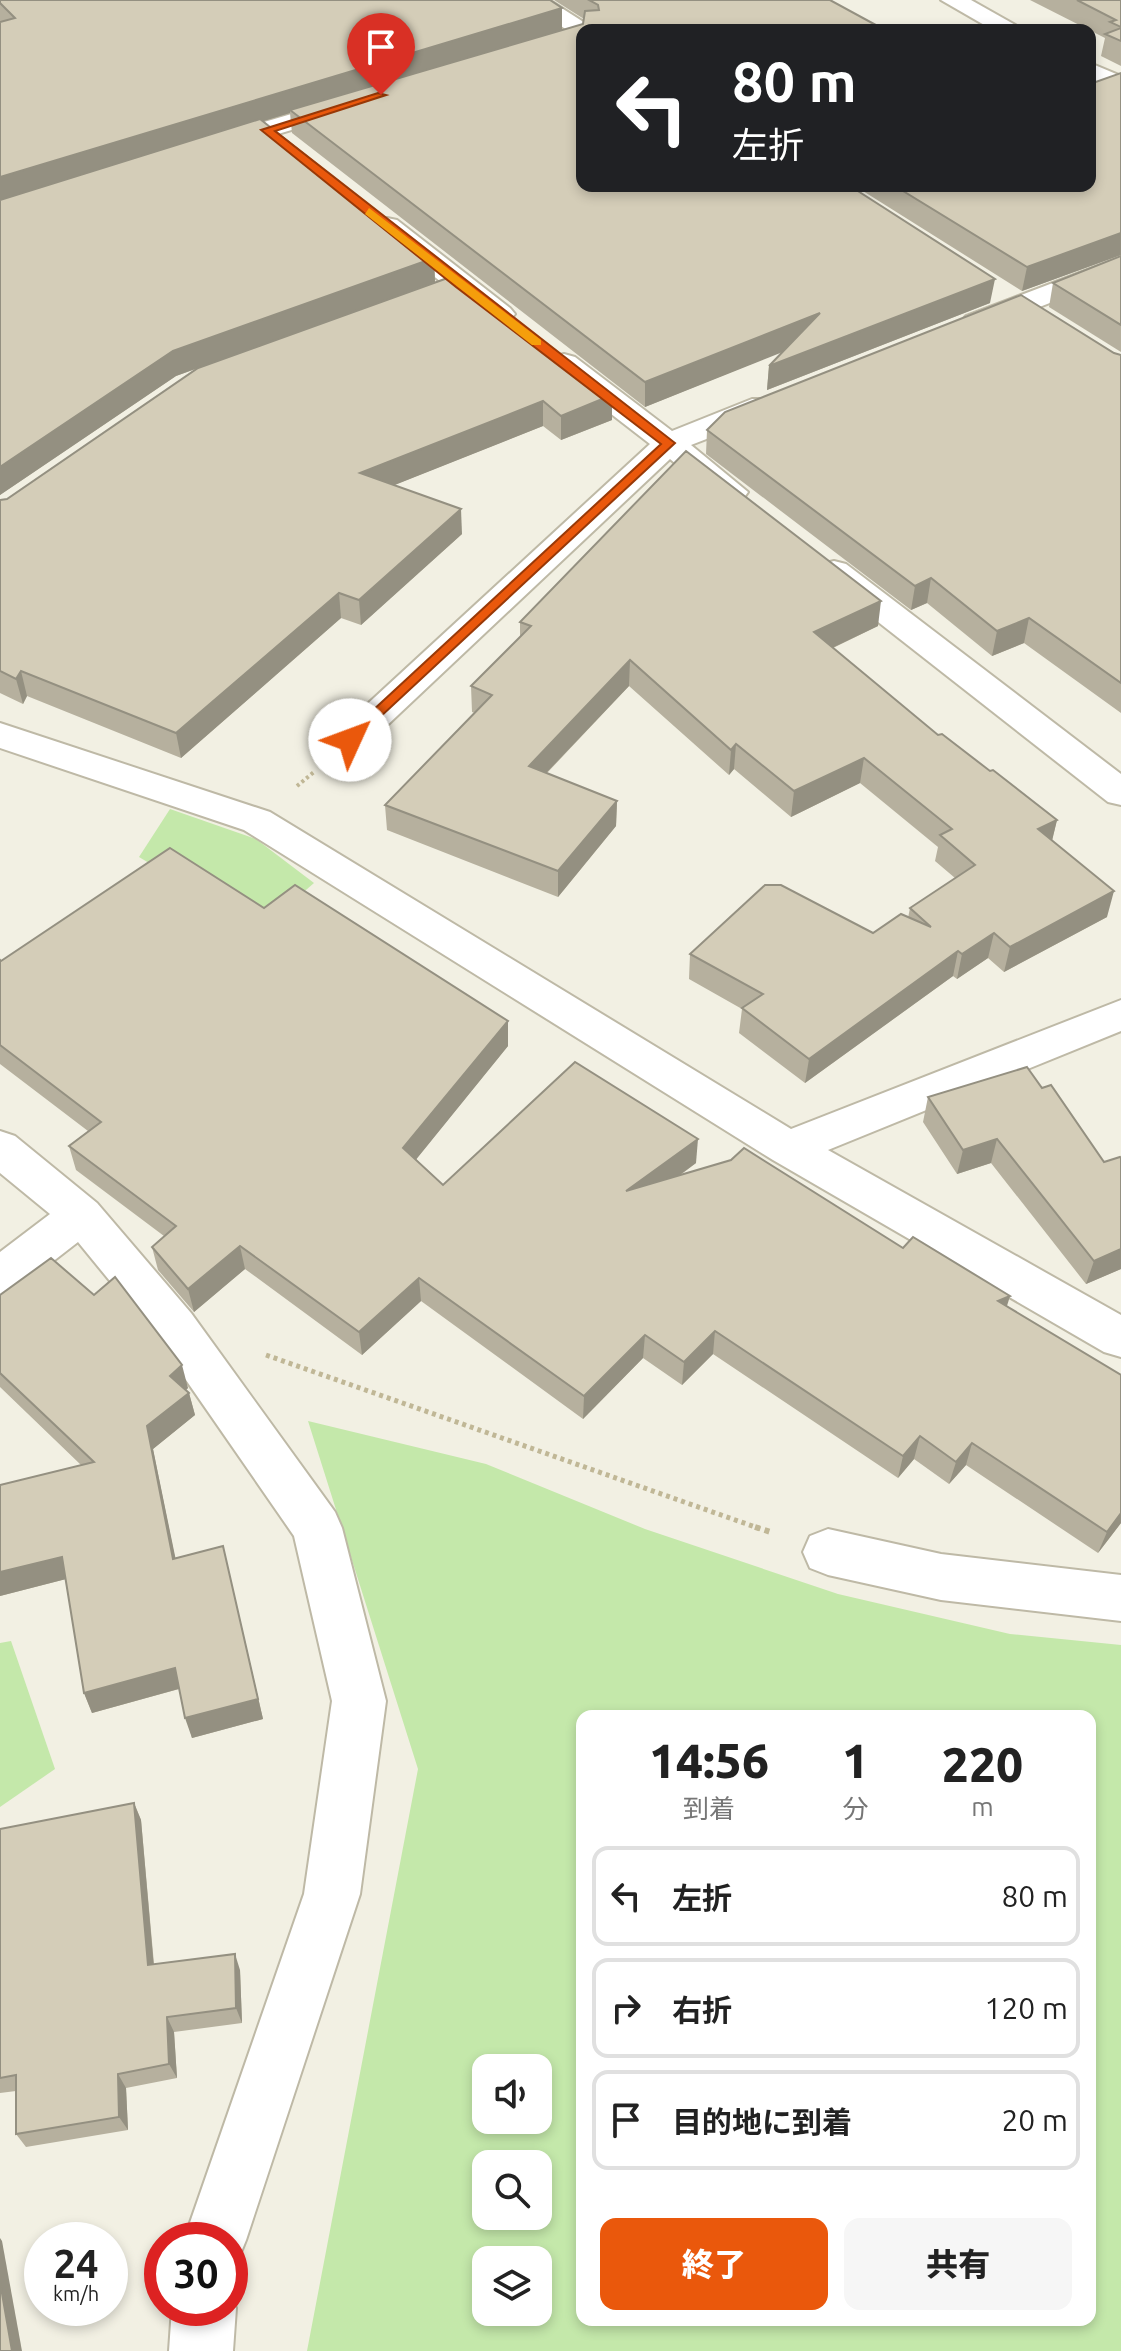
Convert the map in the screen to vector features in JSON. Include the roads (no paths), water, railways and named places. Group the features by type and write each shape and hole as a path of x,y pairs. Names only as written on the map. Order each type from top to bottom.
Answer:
{"street":[{"path":"532,0 576,28"},
{"path":"953,0 1000,24"},
{"path":"552,44 576,35"},
{"path":"1096,73 1121,86"},
{"path":"190,153 279,139 372,98"},
{"path":"364,207 446,290 528,336 757,511"},
{"path":"945,334 1121,265"},
{"path":"991,289 1044,322"},
{"path":"350,740 669,443 785,397"},
{"path":"807,550 1121,793"},
{"path":"0,735 257,821 788,1148 1121,1338"},
{"path":"788,1148 1121,1015"},
{"path":"0,1148 81,1215 189,1346 317,1528 359,1701 332,1894 221,2222"},
{"path":"0,1277 81,1215"},
{"path":"828,1552 941,1577 1121,1598"},
{"path":"201,2351 203,2326"}]}
